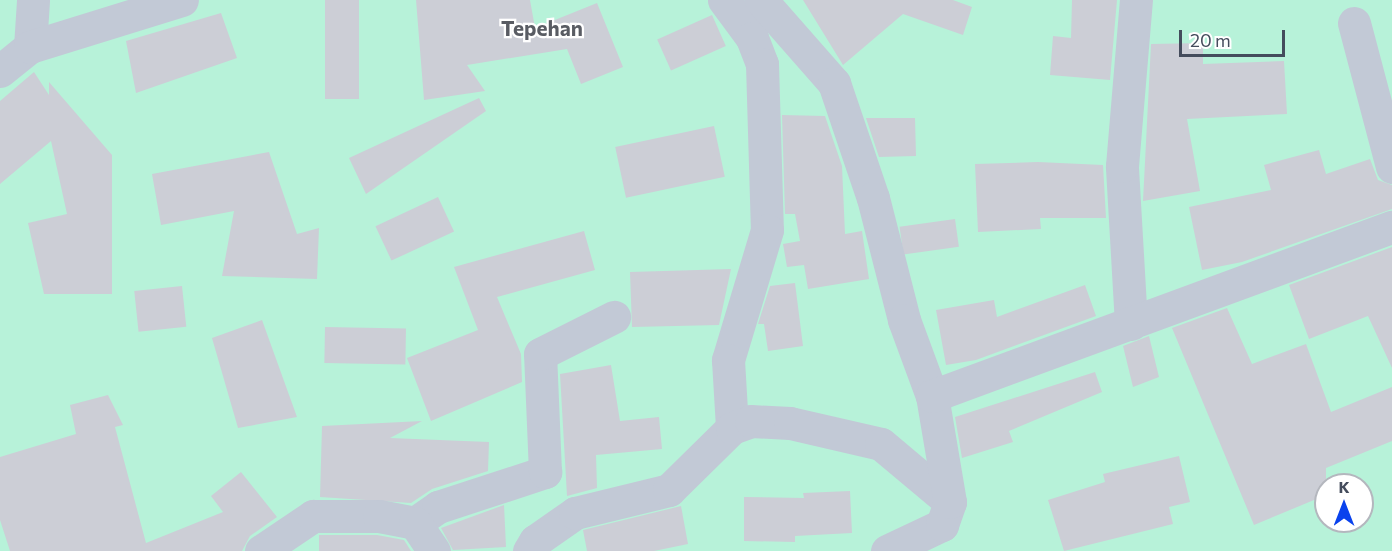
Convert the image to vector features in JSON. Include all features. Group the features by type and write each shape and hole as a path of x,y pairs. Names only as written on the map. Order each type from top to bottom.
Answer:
{"street":[{"path":"30,47 33,0"},
{"path":"0,71 30,47 182,0"},
{"path":"724,0 752,38 762,64 767,230 728,360 732,428"},
{"path":"761,0 834,83 873,198 904,320 933,396 950,502 942,525 888,551"},
{"path":"1131,324 1122,166 1136,0"},
{"path":"1354,23 1392,167"},
{"path":"933,396 1392,227"},
{"path":"415,524 438,507 545,472 540,354 614,317"},
{"path":"529,551 574,513 669,490 732,428 751,421 790,423 881,444 950,502"},
{"path":"261,551 314,516 379,516 415,524 434,551"}],"green space":[{"path":"0,0 1392,0 1392,551 0,551"}],"building":[{"path":"325,0 359,0 359,99 325,99"},
{"path":"416,0 530,0 535,28 597,3 623,67 581,84 567,49 467,65 485,91 424,100"},
{"path":"803,0 953,0 972,7 963,35 903,14 843,65"},
{"path":"1072,0 1117,0 1110,80 1050,75 1053,36 1071,38"},
{"path":"221,13 237,58 136,93 126,41"},
{"path":"712,15 726,46 671,70 657,39"},
{"path":"1203,43 1203,64 1284,61 1287,114 1187,119 1200,191 1143,201 1151,44"},
{"path":"34,72 49,95 49,82 112,155 112,294 44,294 28,223 67,214 51,141 0,184 0,101"},
{"path":"479,98 486,111 366,194 349,158"},
{"path":"782,115 825,116 842,166 845,234 862,231 869,279 808,289 804,265 787,267 783,244 800,241 795,214 785,214"},
{"path":"866,118 915,118 916,156 879,157"},
{"path":"714,126 725,177 626,198 615,147"},
{"path":"1319,150 1326,174 1370,159 1378,180 1392,185 1392,209 1242,262 1202,270 1189,207 1271,190 1264,165"},
{"path":"269,152 297,234 319,228 317,279 222,276 234,211 161,225 152,174"},
{"path":"1038,162 1103,165 1106,218 1040,218 1041,229 978,232 975,164"},
{"path":"438,197 454,231 392,261 375,226"},
{"path":"955,219 959,247 903,255 900,227"},
{"path":"584,231 595,270 497,297 521,354 522,382 431,421 407,358 478,330 454,267"},
{"path":"1392,247 1392,368 1368,316 1309,339 1289,285"},
{"path":"731,269 719,325 632,327 630,272"},
{"path":"795,283 803,346 768,351 764,324 758,324 770,286"},
{"path":"1085,285 1096,316 976,360 946,365 936,310 994,300 997,317"},
{"path":"182,286 186,327 139,332 134,291"},
{"path":"1227,308 1252,364 1306,344 1331,412 1392,387 1392,441 1326,468 1326,473 1314,473 1314,500 1254,525 1172,328"},
{"path":"262,320 297,417 238,428 212,338"},
{"path":"325,327 406,328 405,364 324,363"},
{"path":"1149,336 1159,377 1133,387 1123,346"},
{"path":"611,365 620,421 659,417 662,449 596,455 597,488 567,496 560,374"},
{"path":"1095,372 1102,392 1009,431 1013,442 962,458 955,417"},
{"path":"108,395 123,425 115,427 146,543 223,512 211,496 241,472 277,517 250,536 242,551 10,551 0,520 0,457 76,434 70,405"},
{"path":"422,421 390,438 489,442 488,471 432,489 411,503 320,497 322,426"},
{"path":"1179,456 1190,502 1169,507 1173,524 1064,551 1048,500 1105,482 1103,474"},
{"path":"850,491 852,533 795,536 795,542 744,541 744,497 804,498 803,493"},
{"path":"504,505 506,547 453,550 441,528"},
{"path":"681,506 688,544 654,551 587,551 583,530"},
{"path":"319,535 377,535 404,540 411,551 319,551"}],"district":[{"name":"Tepehan","path":"542,28"}]}
